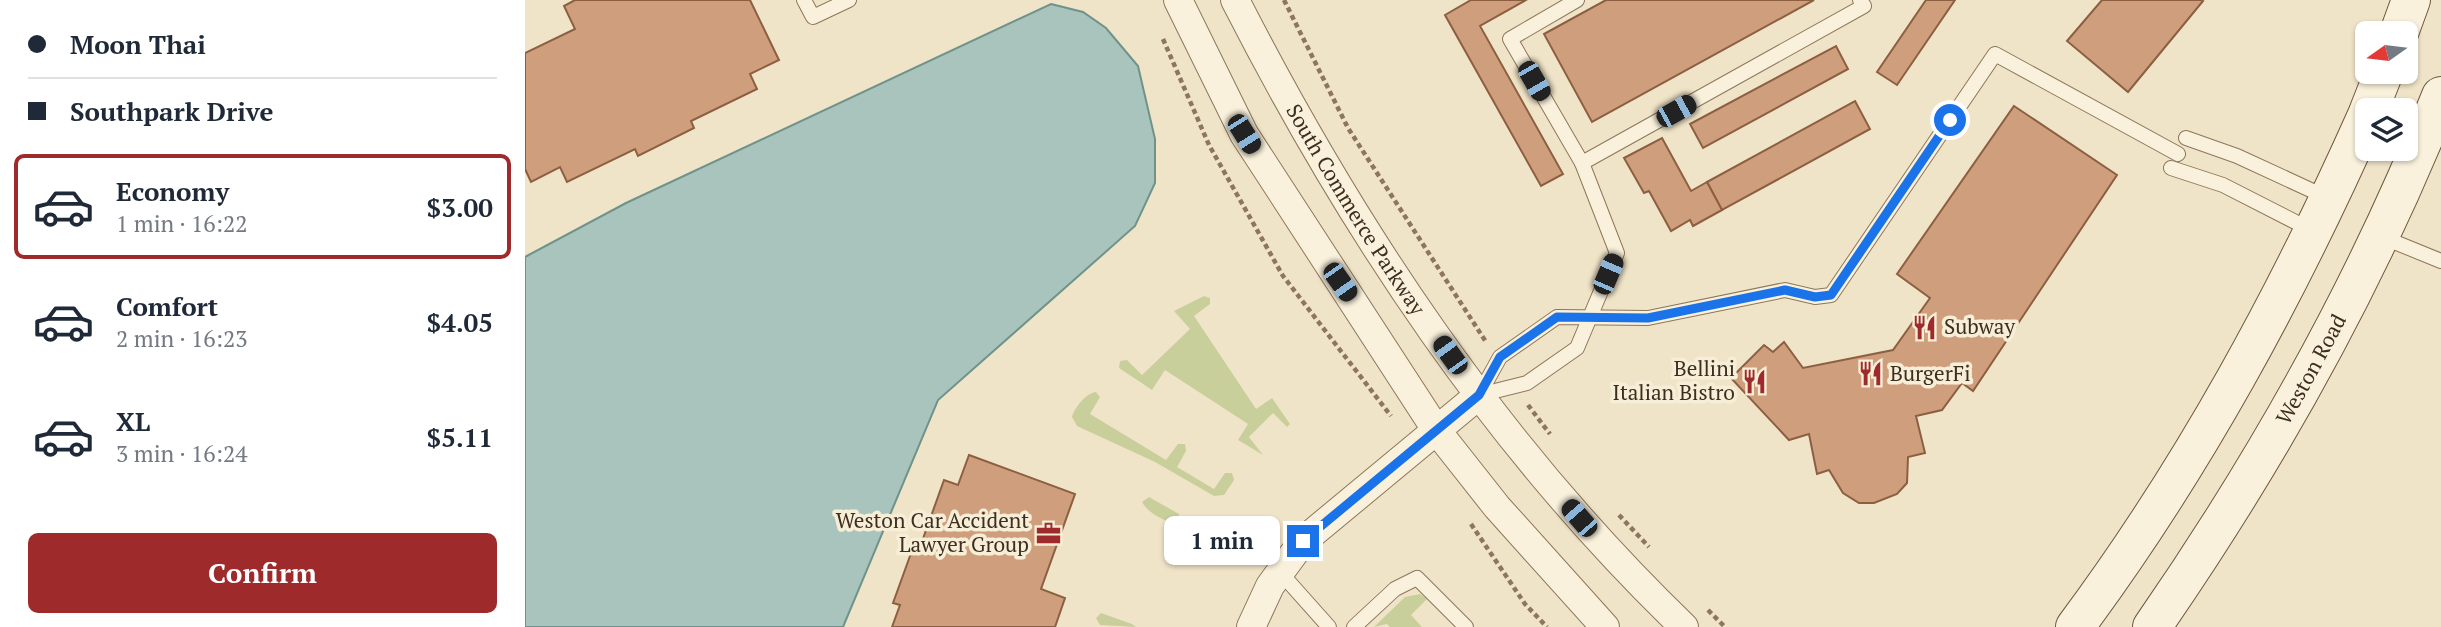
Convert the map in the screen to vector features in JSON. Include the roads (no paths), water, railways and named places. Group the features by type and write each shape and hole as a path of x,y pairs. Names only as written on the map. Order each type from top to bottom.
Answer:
{"main road":[{"path":"2403,21 2411,0"},
{"name":"Weston Road","path":"2152,627 2194,567 2281,428 2381,236 2441,96"},
{"path":"2075,627 2163,501 2223,405 2322,215 2355,140"}],"street":[{"path":"1178,0 1244,134 1437,431 1496,507 1605,627"},
{"name":"South Commerce Parkway","path":"1235,0 1269,66 1379,256 1479,395 1579,518 1684,627"},
{"path":"1251,627 1280,572 1303,541 1479,395"}],"lane":[{"path":"804,0 813,17 849,0"},
{"path":"1479,395 1527,383 1577,348 1616,253 1582,163 1510,39 1577,0"},
{"path":"1582,163 1864,6 1860,0"},
{"path":"1479,395 1498,360 1557,317 1648,318 1785,290 1815,297 1831,295 1995,54 2178,154"},
{"path":"2186,138 2237,156 2322,215"},
{"path":"2171,168 2322,215"},
{"path":"2381,236 2441,261"},
{"path":"1280,572 1329,627"},
{"path":"1354,627 1395,589 1416,578 1466,627"}],"water":[{"path":"1051,4 1083,12 1106,28 1138,66 1155,139 1155,183 1135,226 938,400 843,627 525,627 525,257 626,203"}],"place":[{"name":"Subway","path":"1924,327"},
{"name":"BurgerFi","path":"1870,374"},
{"name":"Bellini Italian Bistro","path":"1755,381"},
{"name":"Weston Car Accident Lawyer Group","path":"1049,533"}]}
